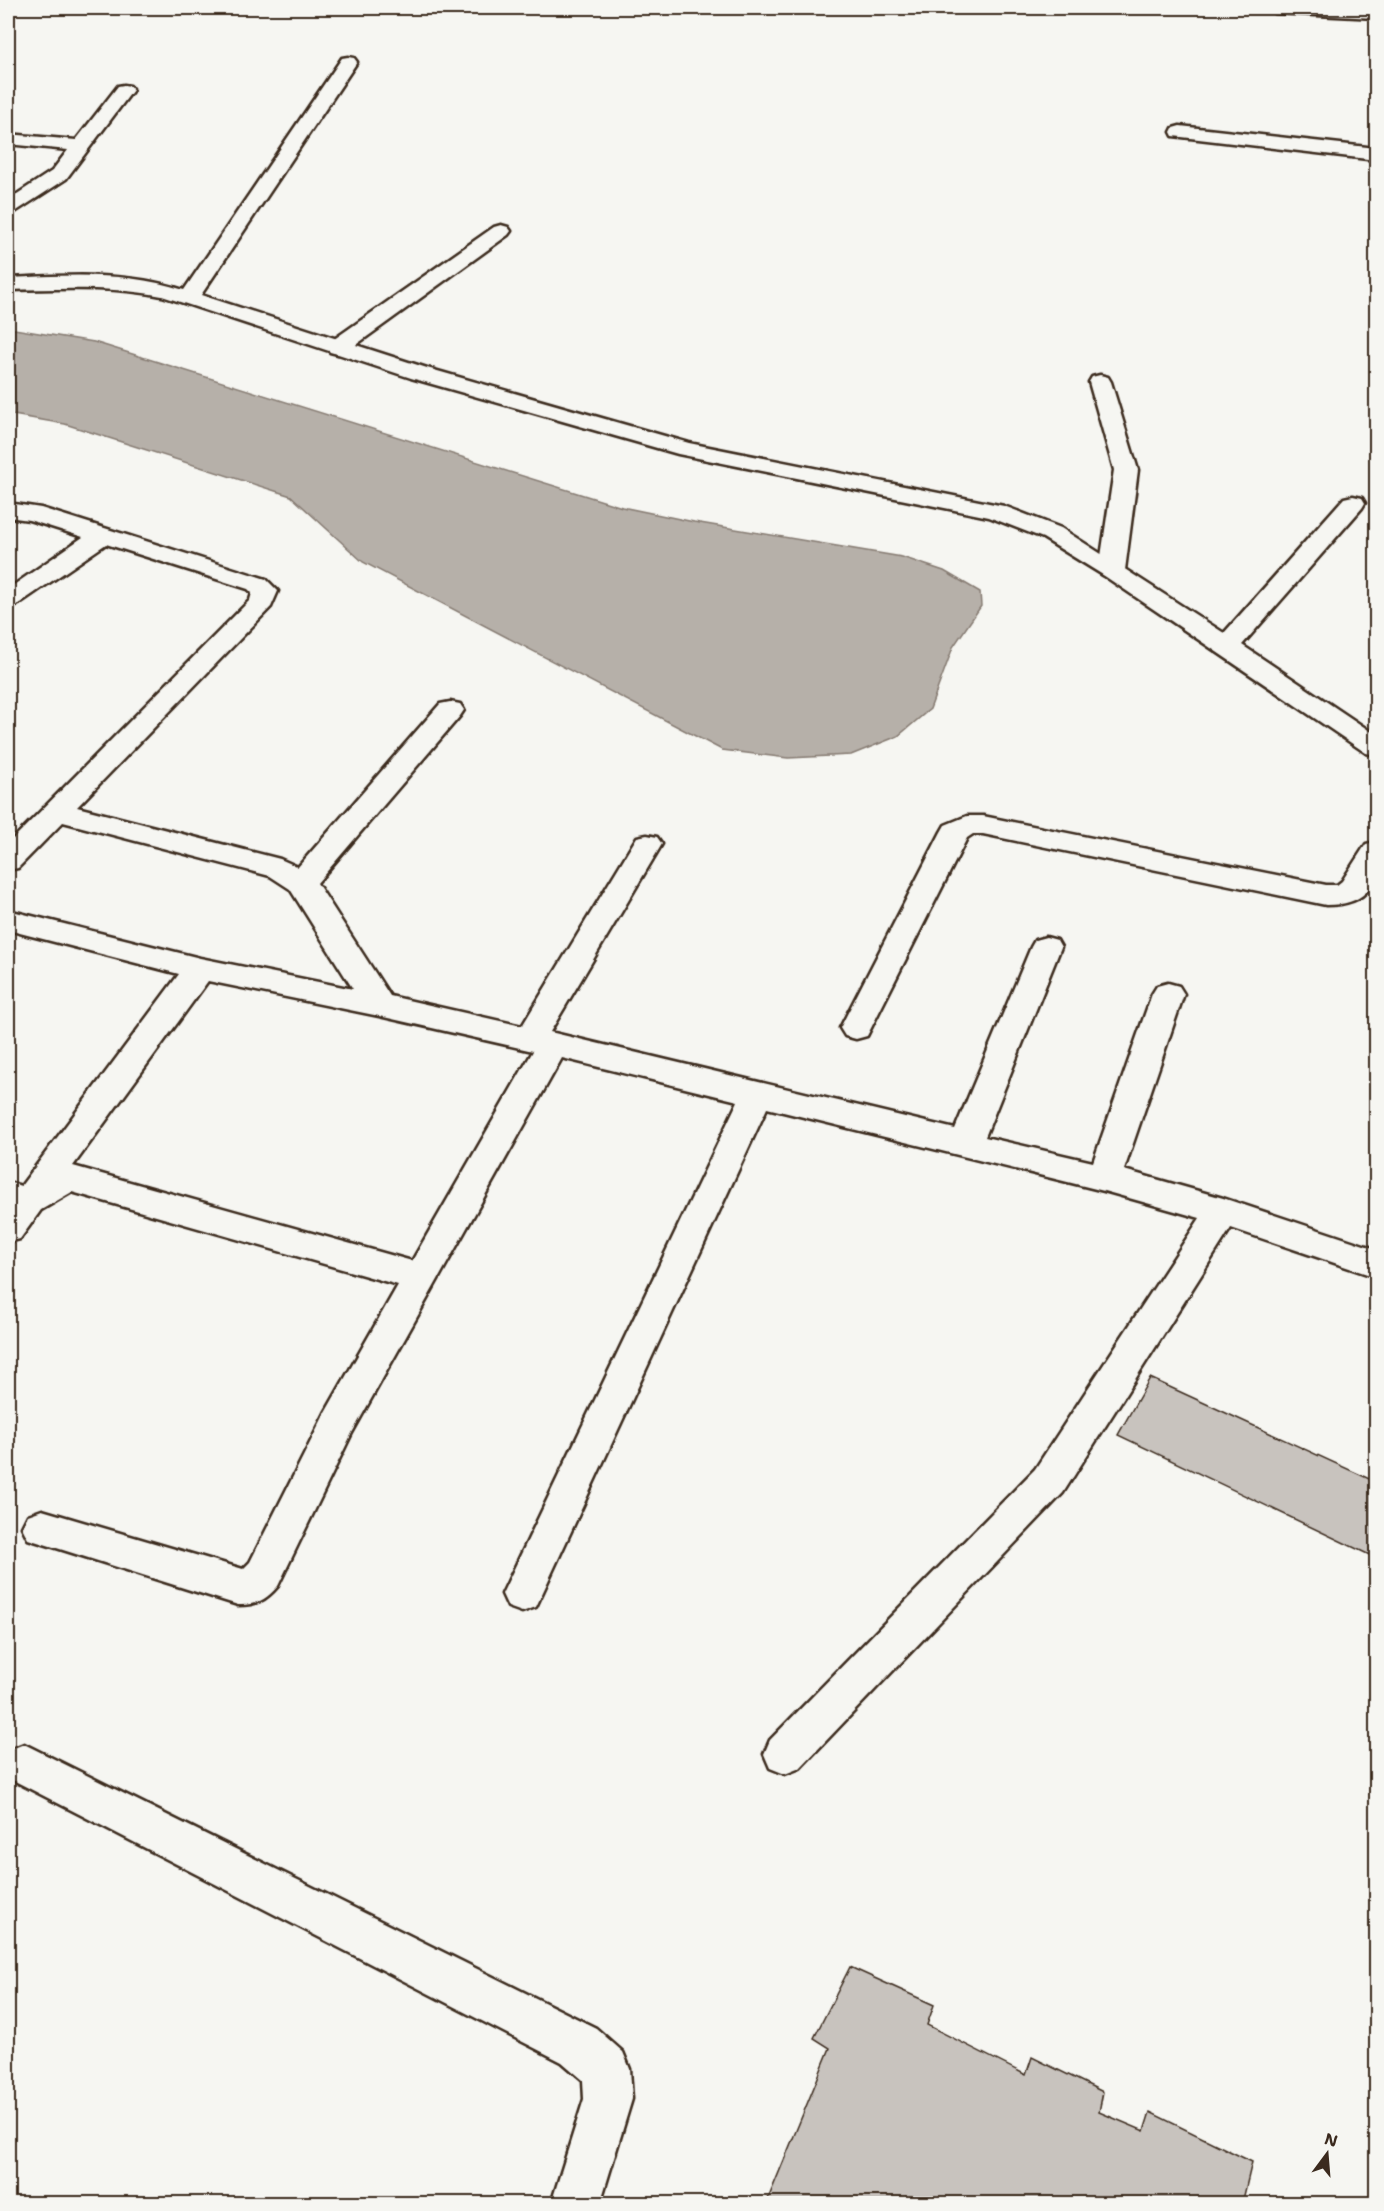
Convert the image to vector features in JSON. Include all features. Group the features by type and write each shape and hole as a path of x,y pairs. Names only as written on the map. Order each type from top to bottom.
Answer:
{"street":[{"path":"1275,8 1357,9 1377,13"},
{"path":"189,298 348,62"},
{"path":"8,208 59,175 124,90"},
{"path":"1180,132 1377,154"},
{"path":"8,138 82,146"},
{"path":"338,347 501,231"},
{"path":"8,284 74,281 132,283 189,298 419,373 686,449 994,512 1052,533 1112,570 1377,747"},
{"path":"1100,382 1126,470 1112,570"},
{"path":"1226,646 1353,503"},
{"path":"8,510 32,513 103,535 257,584 265,591 262,602 8,861"},
{"path":"8,600 103,535"},
{"path":"301,882 450,710"},
{"path":"57,811 280,869 301,882 379,1005"},
{"path":"856,1028 955,832 967,825 983,825 1326,895 1344,895 1353,888 1377,851"},
{"path":"42,1527 238,1587 252,1587 264,1574 338,1425 421,1278 541,1042 647,844"},
{"path":"8,920 200,969 379,1005 541,1042 1104,1179 1223,1211 1377,1263"},
{"path":"965,1145 1046,947"},
{"path":"8,1229 17,1198 200,969"},
{"path":"1104,1179 1168,994"},
{"path":"522,1594 757,1095"},
{"path":"17,1198 68,1179 421,1278"},
{"path":"785,1755 1049,1481 1223,1211"},
{"path":"24,1764 579,2045 606,2069 608,2099 574,2204"}],"shaded area":[{"path":"8,328 94,342 622,507 694,522 902,557 944,571 980,592 981,606 953,647 930,709 898,736 851,755 788,758 722,750 363,562 291,496 65,424 8,414"}],"building":[{"path":"1150,1378 1376,1482 1376,1558 1118,1435"},
{"path":"850,1967 934,2005 927,2025 1026,2075 1032,2057 1103,2092 1099,2112 1144,2131 1150,2112 1252,2162 1242,2204 766,2204 830,2048 814,2038"}]}
